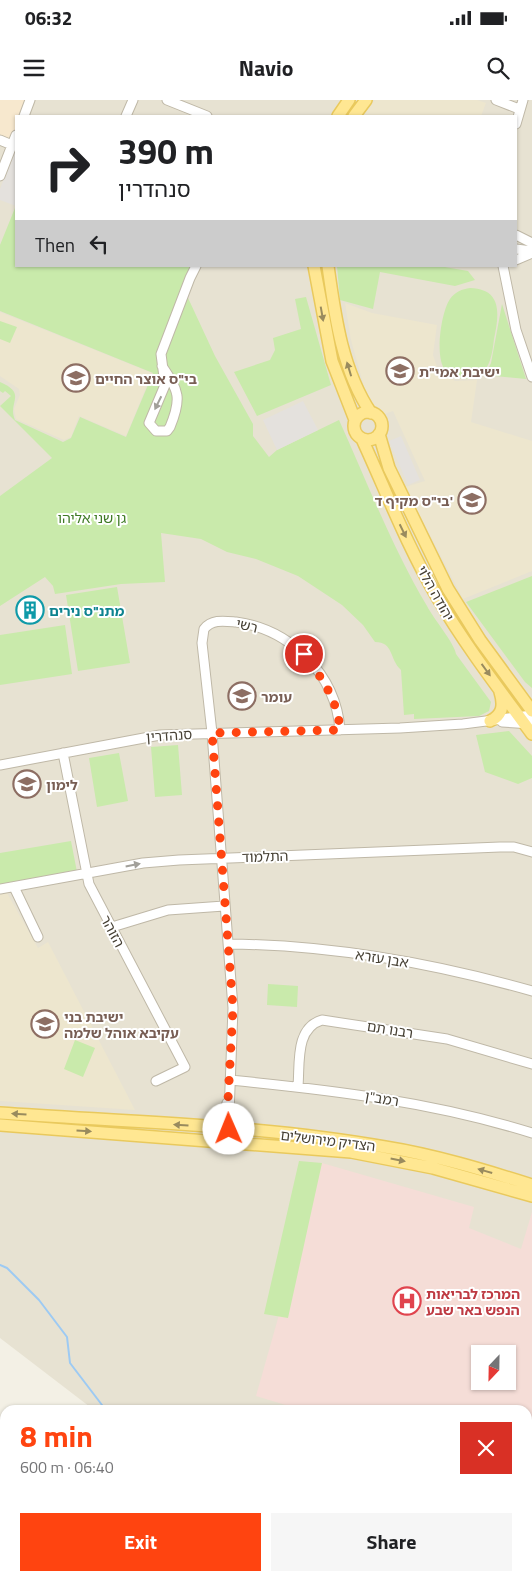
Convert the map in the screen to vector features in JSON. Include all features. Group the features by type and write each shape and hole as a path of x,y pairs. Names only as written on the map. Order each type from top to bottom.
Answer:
{"main road":[{"path":"339,115 349,100"},
{"path":"355,115 366,100"},
{"path":"314,267 332,361 355,420 354,431 362,439 373,439 379,434 380,421 370,413 358,392 345,357 328,267"},
{"path":"355,420 362,414 370,413"},
{"name":"יהודה הלוי","path":"379,434 389,468 448,588 532,711"},
{"name":"יהודה הלוי","path":"362,439 389,500 436,595 499,688 527,720 532,734"},
{"path":"510,681 532,698"},
{"path":"490,721 499,716 502,709 499,688"},
{"name":"הצדיק מירושלים","path":"0,1112 225,1129 386,1147 435,1157 532,1184"},
{"name":"הצדיק מירושלים","path":"0,1125 314,1148 385,1158 433,1168 532,1196"}],"street":[{"path":"24,115 30,100"},
{"path":"126,115 133,100"},
{"path":"167,100 204,115"},
{"path":"496,100 521,104 517,120"},
{"path":"0,176 15,138"},
{"path":"0,140 12,145"},
{"path":"517,236 532,243"},
{"path":"517,248 532,252"},
{"path":"517,260 532,252"},
{"path":"162,366 176,390 178,401 170,427 161,432 156,431 149,423 165,385 162,366 162,350 196,267"},
{"path":"508,268 511,301 518,337 532,378"},
{"name":"רשי","path":"224,1141 230,1080 233,1008 203,634 208,625 224,621 261,628 296,646 320,676 329,692 338,717 340,730"},
{"name":"סנהדרין","path":"0,765 137,738 212,733 409,728 490,721 527,720"},
{"name":"הזוהר","path":"63,753 85,874 185,1067 156,1081"},
{"name":"התלמוד","path":"0,889 143,863 221,858 500,847 514,847 532,852"},
{"path":"14,887 38,937"},
{"path":"112,928 168,910 224,906"},
{"name":"אבן עזרא","path":"229,944 290,946 388,958 471,975 532,991"},
{"name":"רבנו תם","path":"298,1086 304,1032 309,1025 322,1020 446,1039 532,1064"},
{"name":"רמב\"ן","path":"230,1080 298,1086 371,1096 466,1114 532,1133"}],"shaded area":[{"path":"0,100 532,100 532,1405 87,1405 0,1338"},
{"path":"0,100 30,100 24,115 15,115 15,138 12,145 0,140"},
{"path":"375,100 477,100 486,103 481,115 364,115"},
{"path":"15,150 15,206 0,200 0,189"},
{"name":"בי\"ס מקיף ד'","path":"345,303 372,313 437,325 433,355 437,367 444,375 455,381 477,380 471,422 532,441 532,571 463,599 405,487 425,481 393,411 376,417 365,390 351,340"},
{"name":"בי\"ס אוצר החיים","path":"0,312 152,373 126,436 79,416 71,437 64,440 16,419 14,409 20,395 19,389 0,376"},
{"path":"303,401 318,430 277,450 263,420"},
{"path":"401,436 420,480 408,485 389,441"},
{"name":"ישיבת בני עקיבא אוהל שלמה","path":"7,893 38,948 48,942 135,1110 0,1101 0,894"},
{"name":"המרכז לבריאות הנפש באר שבע","path":"322,1163 474,1207 469,1228 521,1249 532,1212 532,1405 286,1405 256,1396"}],"green space":[{"name":"גן שני אליהו","path":"15,208 15,267 190,267 182,285 215,356 253,424 253,436 269,457 277,450 339,420 402,561 430,611 452,644 456,654 491,702 489,711 479,716 414,719 414,714 404,715 401,670 388,648 381,643 375,642 363,625 342,605 298,576 256,559 227,552 201,539 161,533 165,582 121,584 55,594 53,586 45,577 0,606 0,496 52,458 0,406 11,396 5,391 3,393 0,391 0,382 13,390 15,395 13,414 15,420 63,442 71,438 80,417 126,437 153,373 0,311 0,245"},
{"path":"337,267 445,267 468,271 475,280 455,286 380,272 373,309 340,300"},
{"path":"470,288 481,289 493,298 496,305 497,321 488,365 480,374 462,379 451,375 442,365 440,335 444,314 450,299 459,291"},
{"path":"306,297 331,385 257,416 234,372 270,360 275,350 273,338 301,329 295,299"},
{"path":"502,304 526,379 485,375 491,363"},
{"path":"0,321 17,327 10,343 0,339"},
{"path":"532,576 532,688 525,682 466,602"},
{"path":"117,587 130,663 78,671 66,595"},
{"path":"65,625 72,674 0,685 0,635"},
{"path":"509,731 532,756 532,778 518,784 485,772 476,735"},
{"path":"178,745 182,795 155,797 151,747"},
{"path":"119,753 128,801 97,807 89,758"},
{"path":"71,841 77,872 0,885 0,853"},
{"path":"268,984 298,986 297,1007 267,1005"},
{"path":"75,1040 95,1048 83,1077 64,1069"},
{"path":"299,1161 322,1163 288,1318 264,1314"}],"waterway":[{"path":"0,1265 7,1268 39,1300 67,1337 70,1363 102,1405"}],"place":[{"name":"ישיבת אמי\"ת","path":"400,371"},
{"name":"בי\"ס אוצר החיים","path":"76,378"},
{"name":"בי\"ס מקיף ד'","path":"472,500"},
{"name":"מתנ\"ס נירים","path":"30,610"},
{"name":"עומר","path":"242,696"},
{"name":"לימון","path":"27,784"},
{"name":"ישיבת בני עקיבא אוהל שלמה","path":"45,1024"},
{"name":"המרכז לבריאות הנפש באר שבע","path":"407,1301"}],"route":[{"path":"229,1129 230,1112 228,1100 233,1008 212,733 340,730 334,703 329,692 304,654"}]}
